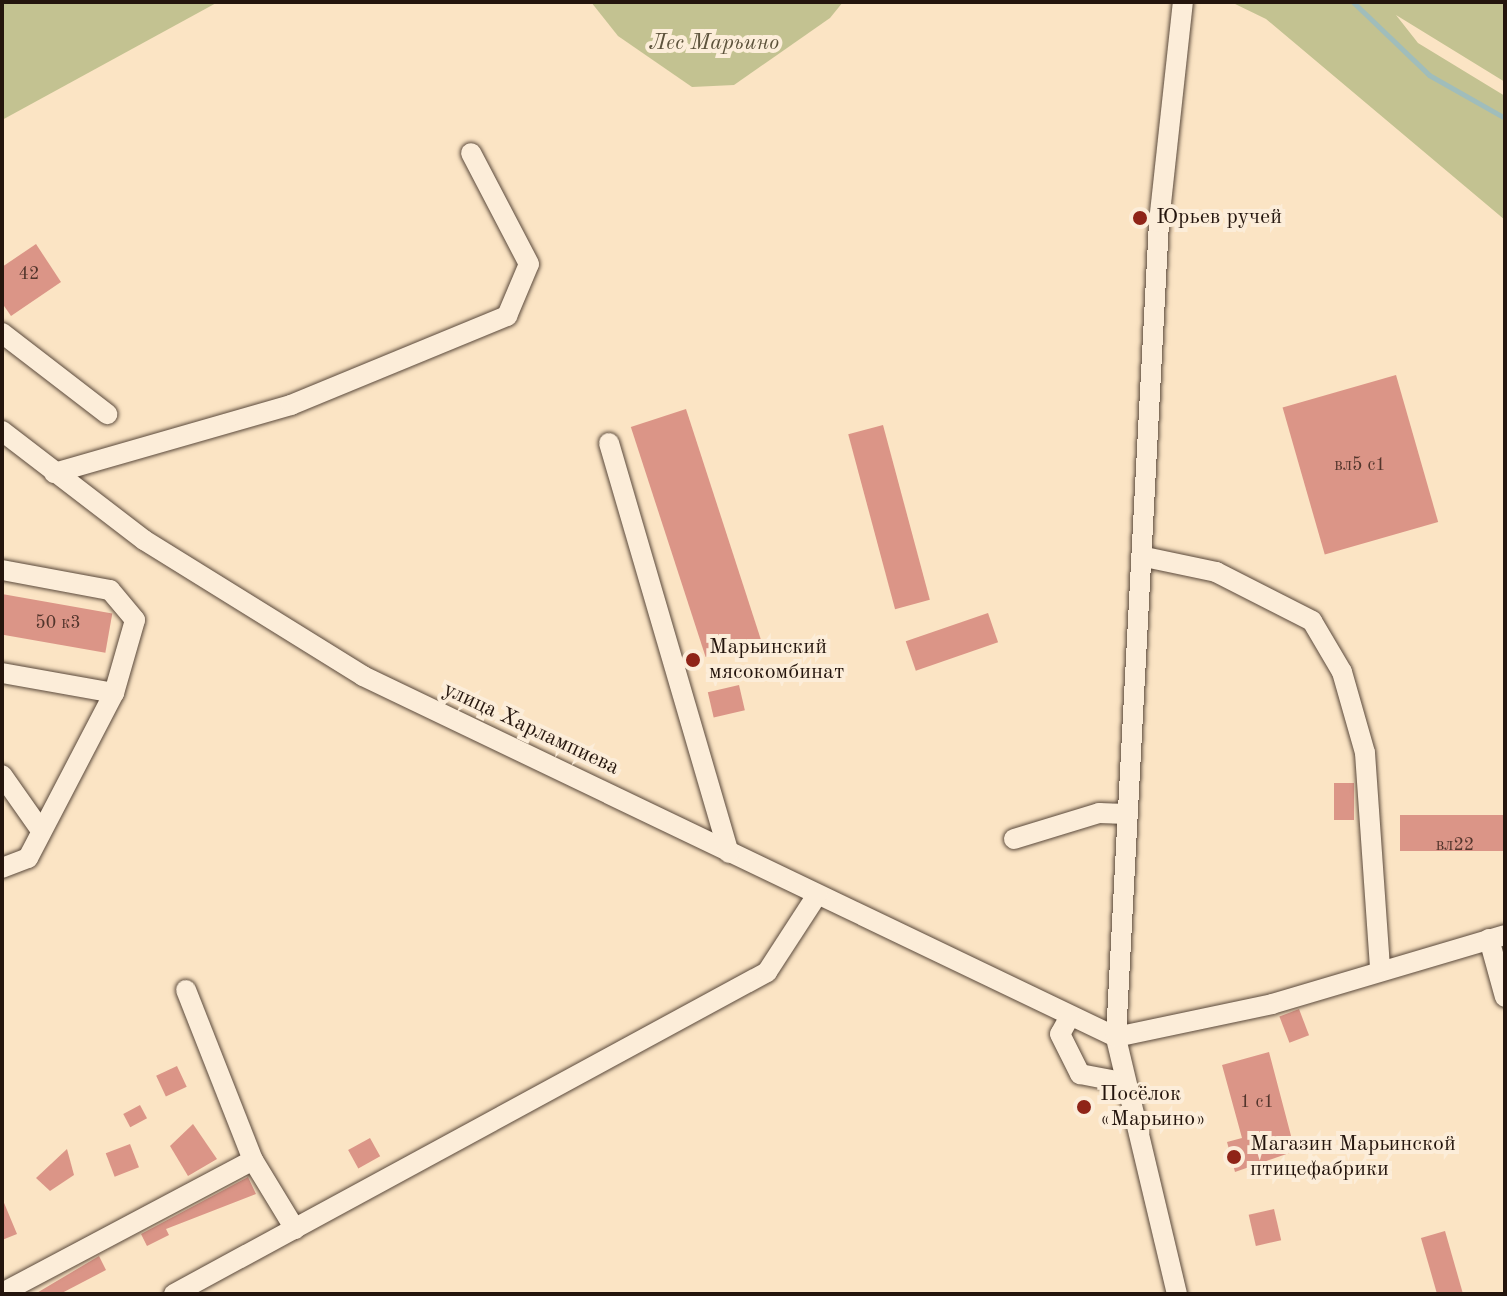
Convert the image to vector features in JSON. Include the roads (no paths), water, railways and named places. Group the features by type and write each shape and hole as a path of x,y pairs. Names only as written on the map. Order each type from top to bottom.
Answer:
{"street":[{"path":"1177,1294 1122,1082 1116,1037 1123,814 1145,557 1159,222 1183,2"},
{"path":"54,473 298,403 507,316 529,264 471,153"},
{"path":"2,333 107,414"},
{"name":"улица Харлампиева","path":"2,431 144,540 363,676 1069,1018 1116,1037"},
{"path":"609,443 729,853"},
{"path":"1145,557 1216,572 1312,621 1342,672 1365,753 1380,970"},
{"path":"2,570 110,590 123,601 135,620 114,693 40,829 28,858 2,868"},
{"path":"2,673 114,693"},
{"path":"2,775 40,829"},
{"path":"1014,839 1099,813 1123,814"},
{"path":"174,1294 767,972 817,895"},
{"path":"1116,1037 1272,1004 1497,937 1505,997"},
{"path":"186,990 253,1160 295,1229"},
{"path":"1069,1018 1060,1034 1080,1074 1122,1082"},
{"path":"2,1293 253,1160"}],"waterway":[{"path":"1353,2 1429,75 1505,118"}],"place":[{"name":"Юрьев ручей","path":"1140,218"},
{"name":"Марьинский мясокомбинат","path":"693,660"},
{"name":"Посёлок «Марьино»","path":"1084,1107"},
{"name":"Магазин Марьинской птицефабрики","path":"1234,1157"}],"park label":[{"name":"Лес Марьино","path":"714,44"}]}
